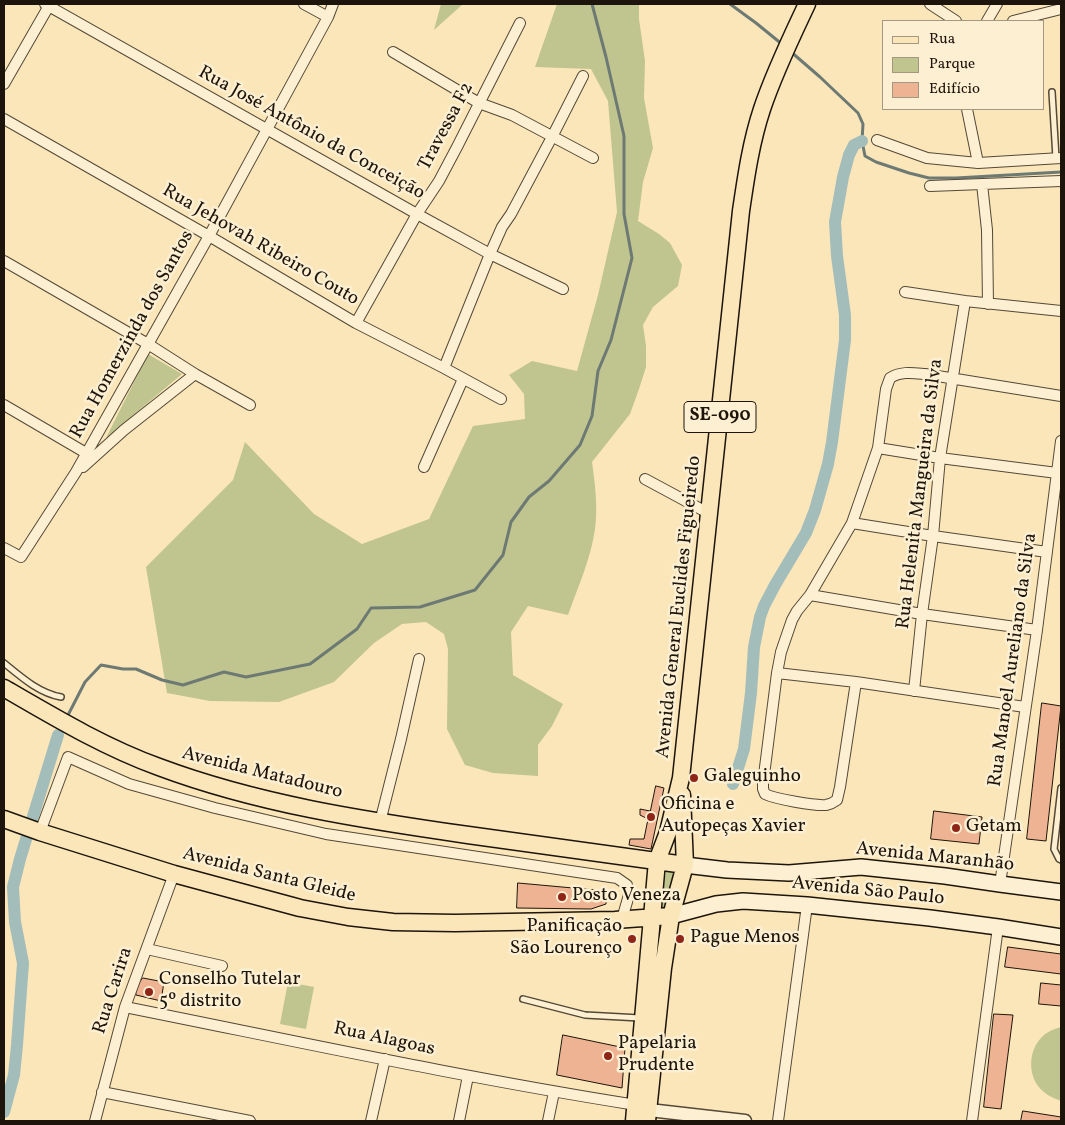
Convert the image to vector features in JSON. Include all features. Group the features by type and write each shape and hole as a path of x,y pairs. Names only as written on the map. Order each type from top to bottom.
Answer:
{"main road":[{"name":"Avenida General Euclides Figueiredo","path":"685,865 682,778 741,210 755,132 762,109 780,62 805,9"},
{"name":"Avenida Matadouro","path":"4,688 83,733 158,767 219,788 380,822 685,865"},
{"name":"Avenida General Euclides Figueiredo","path":"657,861 668,832 682,778"},
{"name":"Avenida Santa Gleide","path":"7,820 174,874 300,908 348,917 392,922 455,923 671,916"},
{"name":"SE-090","path":"641,1114 643,1019 657,861"},
{"name":"Avenida Maranhão","path":"685,865 727,870 789,873 861,867 1061,892"},
{"name":"SE-090","path":"641,1114 671,916 685,865"},
{"name":"Avenida São Paulo","path":"671,916 728,902 743,901 807,905 998,927 1061,937"}],"street":[{"path":"4,84 48,4"},
{"name":"Rua José Antônio da Conceição","path":"48,4 417,214 490,254 563,289"},
{"path":"304,4 328,17"},
{"name":"Rua Homerzinda dos Santos","path":"4,548 20,557 76,472 209,236 328,17 333,4"},
{"path":"930,4 954,20"},
{"path":"988,20 997,4"},
{"path":"1017,20 1061,9"},
{"name":"Travessa F2","path":"356,323 417,214 439,181 520,23"},
{"path":"393,52 479,103 512,115 593,158"},
{"path":"444,368 502,227 511,214 583,76"},
{"path":"967,110 978,163"},
{"name":"Rua Jehovah Ribeiro Couto","path":"4,119 209,236 356,323 501,399"},
{"path":"877,140 927,158 978,163 1059,158"},
{"path":"930,186 1061,181"},
{"path":"982,184 987,230 988,304"},
{"path":"4,261 250,405"},
{"path":"905,292 965,302 1061,311"},
{"name":"Rua Helenita Mangueira da Silva","path":"914,691 933,536 940,458 965,302"},
{"path":"856,682 838,798 834,802 822,805 765,794 762,784 776,673 781,652 792,620 810,594 852,523 878,448 886,389 890,378 896,375 911,373 1061,396"},
{"name":"Rua Homerzinda dos Santos","path":"76,472 124,430 195,374"},
{"path":"424,467 463,379"},
{"path":"4,405 86,454"},
{"name":"Rua Manoel Aureliano da Silva","path":"1000,884 1061,441"},
{"path":"878,448 1057,473"},
{"path":"645,479 710,514"},
{"path":"852,523 1047,552"},
{"path":"810,594 922,614 1036,630"},
{"path":"380,822 419,659"},
{"path":"776,673 856,682 1025,707"},
{"path":"39,831 68,757 129,784 216,808 326,834 617,878 627,885 629,895 622,919"},
{"name":"Rua Carira","path":"95,1121 125,1007 174,874"},
{"path":"778,1121 807,905"},
{"path":"972,1121 998,927"},
{"path":"147,949 222,966"},
{"name":"Rua Alagoas","path":"125,1007 554,1092 641,1114 745,1121"},
{"path":"371,1121 385,1059"},
{"path":"459,1121 468,1076"},
{"path":"102,1092 250,1121"},
{"path":"548,1121 554,1092"}],"lane":[{"path":"1052,92 1059,158"},
{"path":"4,663 27,682 52,695 61,697"},
{"path":"1061,788 1054,848 1061,860"},
{"path":"523,999 586,1015 643,1019"}],"green space":[{"path":"441,4 463,4 434,30"},
{"path":"557,4 639,4 639,19 645,61 644,98 653,148 643,182 638,221 670,243 682,265 678,286 653,307 643,325 646,367 630,414 592,462 596,504 595,529 587,562 568,615 528,606 511,632 513,675 563,704 552,726 538,745 538,776 493,773 465,765 447,729 448,649 444,634 426,622 402,624 374,643 334,682 279,702 210,701 167,693 146,567 233,480 245,442 314,514 362,544 429,519 473,426 525,419 524,394 509,375 532,361 577,371 598,295 617,212 608,101 591,69 535,67"},
{"path":"148,354 182,374 106,438"},
{"path":"667,866 679,868 668,910 659,910"},
{"path":"288,982 314,987 306,1029 280,1024"},
{"path":"1061,1027 1061,1101 1040,1089 1031,1068 1031,1062 1034,1049 1041,1038 1048,1032"}],"building":[{"path":"1042,703 1061,706 1046,841 1027,839"},
{"name":"Oficina e Autopeças Xavier","path":"656,786 664,788 651,849 629,845 630,839 644,839 648,819 640,815 640,809 650,811"},
{"name":"Getam","path":"934,811 982,817 979,844 931,839"},
{"name":"Posto Veneza","path":"518,883 606,891 606,904 591,909 517,908"},
{"path":"1008,947 1061,954 1061,974 1005,967"},
{"name":"Conselho Tutelar 5º distrito","path":"143,978 164,982 161,1001 136,995 135,989"},
{"path":"1041,983 1061,985 1061,1006 1039,1004"},
{"path":"994,1014 1013,1015 1001,1109 984,1107"},
{"path":"563,1035 625,1048 622,1088 557,1075"},
{"path":"1023,1111 1061,1117 1061,1121 1021,1121"}],"waterway":[{"path":"66,719 85,682 101,665 136,669 162,680 183,685 224,672 246,677 310,664 357,629 371,608 420,607 475,590 503,555 511,522 529,497 549,481 580,445 592,416 598,371 611,340 632,258 624,214 624,136 592,4"},
{"path":"730,4 783,45"},
{"path":"790,51 858,113 863,124 862,141 865,156 876,162 929,178 1061,172"},
{"path":"733,784 744,749 751,693 754,647 760,617 775,585 806,533 815,510 828,464 845,340 845,315 837,256 835,222 849,155 854,145 862,141"},
{"path":"58,735 62,727"},
{"path":"4,1112 14,1075 23,963 15,922 13,887 58,735"}],"place":[{"name":"Galeguinho","path":"694,778"},
{"name":"Oficina e Autopeças Xavier","path":"651,817"},
{"name":"Getam","path":"956,828"},
{"name":"Posto Veneza","path":"562,897"},
{"name":"Panificação São Lourenço","path":"632,939"},
{"name":"Pague Menos","path":"680,939"},
{"name":"Conselho Tutelar 5º distrito","path":"149,992"},
{"name":"Papelaria Prudente","path":"608,1056"}]}
